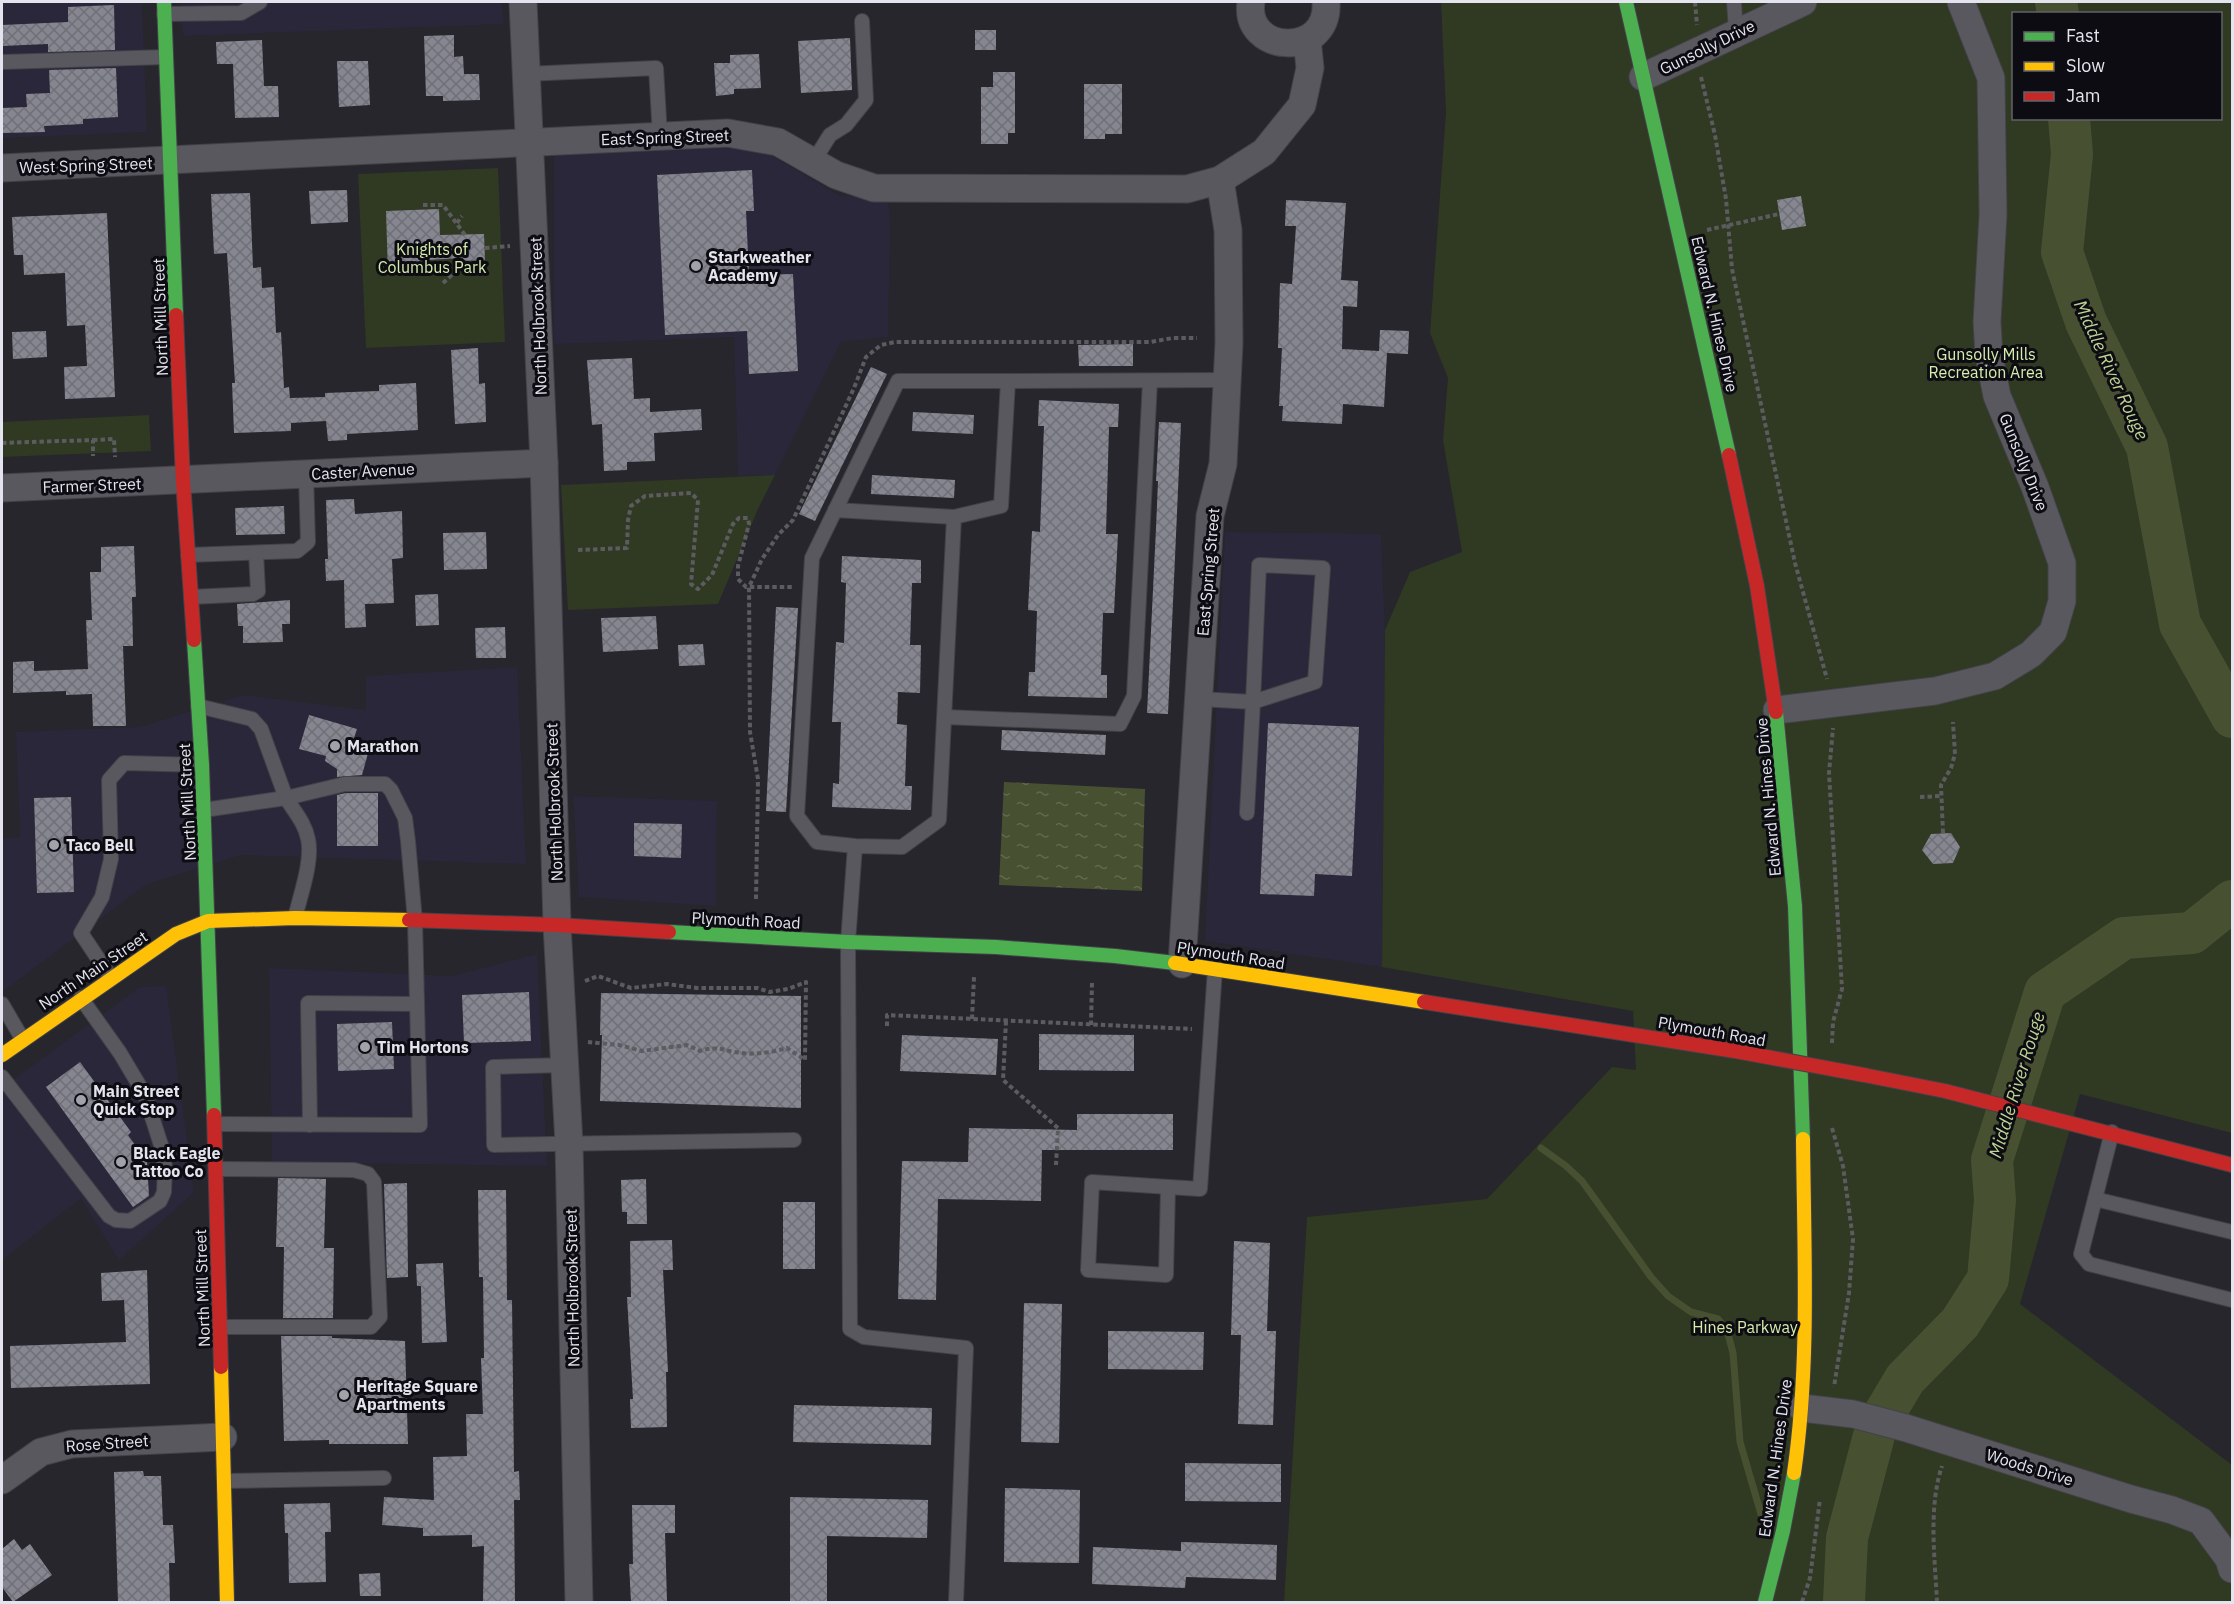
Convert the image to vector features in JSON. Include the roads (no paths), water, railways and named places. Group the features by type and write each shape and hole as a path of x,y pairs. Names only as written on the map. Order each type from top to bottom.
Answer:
{"street":[{"name":"North Holbrook Street","path":"523,2 544,463 557,925 569,1144 579,1602"},
{"path":"1251,2 1252,20 1260,31 1269,39 1282,43 1295,43 1317,32 1327,10 1326,2"},
{"name":"Edward N. Hines Drive","path":"1626,2 1714,381 1750,551 1765,625 1785,782 1801,1016 1804,1324 1802,1408 1790,1493 1775,1568 1765,1602"},
{"name":"Gunsolly Drive","path":"1643,77 1803,2"},
{"name":"Gunsolly Drive","path":"1777,710 1935,691 1995,676 2031,654 2053,632 2062,601 2062,563 2035,487 1997,396 1989,356 1988,322 1993,214 1991,78 1961,2"},
{"name":"North Mill Street","path":"164,8 183,481 204,810 215,1124 227,1602"},
{"name":"East Spring Street","path":"171,162 728,133 777,142 836,175 874,188 1187,189 1220,180 1264,152 1302,105 1310,68 1307,39"},
{"name":"West Spring Street","path":"2,168 171,162"},
{"name":"East Spring Street","path":"1182,964 1210,516 1223,464 1229,343 1228,230 1220,180"},
{"name":"Caster Avenue","path":"183,481 544,463"},
{"name":"Farmer Street","path":"2,488 183,481"},
{"name":"Plymouth Road","path":"208,921 295,918 557,925 848,942 996,947 1115,956 1182,964 1736,1051 1864,1075 1945,1091 2112,1132 2232,1165"},
{"name":"North Main Street","path":"2,1055 176,934 208,921"},
{"name":"Woods Drive","path":"1802,1408 1853,1414 1906,1428 2172,1510 2201,1521 2229,1558 2232,1569"},
{"name":"Rose Street","path":"2,1480 41,1452 63,1445 223,1437"}],"lane":[{"path":"164,8 241,13 260,2"},
{"path":"1734,2 1736,32"},
{"path":"813,162 830,135 846,125 866,100 862,21"},
{"path":"2,62 166,57"},
{"path":"526,74 656,68 660,136"},
{"path":"954,517 939,820 902,847 817,842 797,816 812,558 898,381 1227,380"},
{"path":"835,510 954,517 1001,506 1008,381"},
{"path":"945,717 1120,724 1134,696 1150,381"},
{"path":"188,555 297,551 308,542 306,474"},
{"path":"191,597 253,594 258,591 256,553"},
{"path":"1199,699 1253,702 1315,682 1323,568 1259,565 1253,702 1247,813"},
{"path":"198,706 252,718 261,729 286,798 302,822 309,839 309,857 295,918"},
{"path":"111,978 81,933 102,897 111,859 110,780 124,763 202,765"},
{"path":"204,810 286,798 345,784 384,784 391,790 405,818 415,921 420,1125 215,1124"},
{"path":"855,846 848,942 850,1329 864,1337 966,1348 956,1602"},
{"path":"1168,1187 1166,1275 1088,1270 1092,1182 1200,1189 1215,969"},
{"path":"2,1077 109,1216 117,1220 130,1221 160,1201 164,1192 165,1167 145,1095 120,1053 81,998"},
{"path":"310,1125 308,1003 417,1004"},
{"path":"2,1004 23,1040"},
{"path":"565,1065 493,1067 494,1145 794,1140"},
{"path":"2112,1132 2081,1254 2089,1264 2232,1300"},
{"path":"216,1169 354,1170 368,1174 374,1182 380,1317 371,1327 220,1327"},
{"path":"2095,1199 2232,1232"},
{"path":"224,1480 384,1478"}],"water":[{"path":"1004,782 1145,789 1142,891 999,885"}],"waterway":[{"name":"Middle River Rouge","path":"2056,2 2058,12"},
{"name":"Middle River Rouge","path":"2057,6 2062,2"},
{"name":"Middle River Rouge","path":"2069,120 2072,154 2062,252 2086,322 2147,447 2180,624 2232,717"},
{"name":"Middle River Rouge","path":"1844,1602 1847,1538 1876,1428 1905,1379 1960,1323 1988,1279 1995,1200 1992,1160 2045,992 2124,938 2192,933 2232,901"},
{"path":"1541,1148 1582,1181 1651,1277 1668,1296 1691,1312 1718,1319 1727,1330 1733,1353 1740,1442 1761,1514 1769,1521"}],"place":[{"name":"Starkweather Academy","path":"696,266"},
{"name":"Marathon","path":"335,746"},
{"name":"Taco Bell","path":"54,845"},
{"name":"Tim Hortons","path":"365,1047"},
{"name":"Main Street Quick Stop","path":"81,1100"},
{"name":"Black Eagle Tattoo Co","path":"121,1162"},
{"name":"Heritage Square Apartments","path":"344,1395"}],"park label":[{"name":"Knights of Columbus Park","path":"432,258"},
{"name":"Gunsolly Mills Recreation Area","path":"1986,363"},
{"name":"Hines Parkway","path":"1745,1327"}]}
